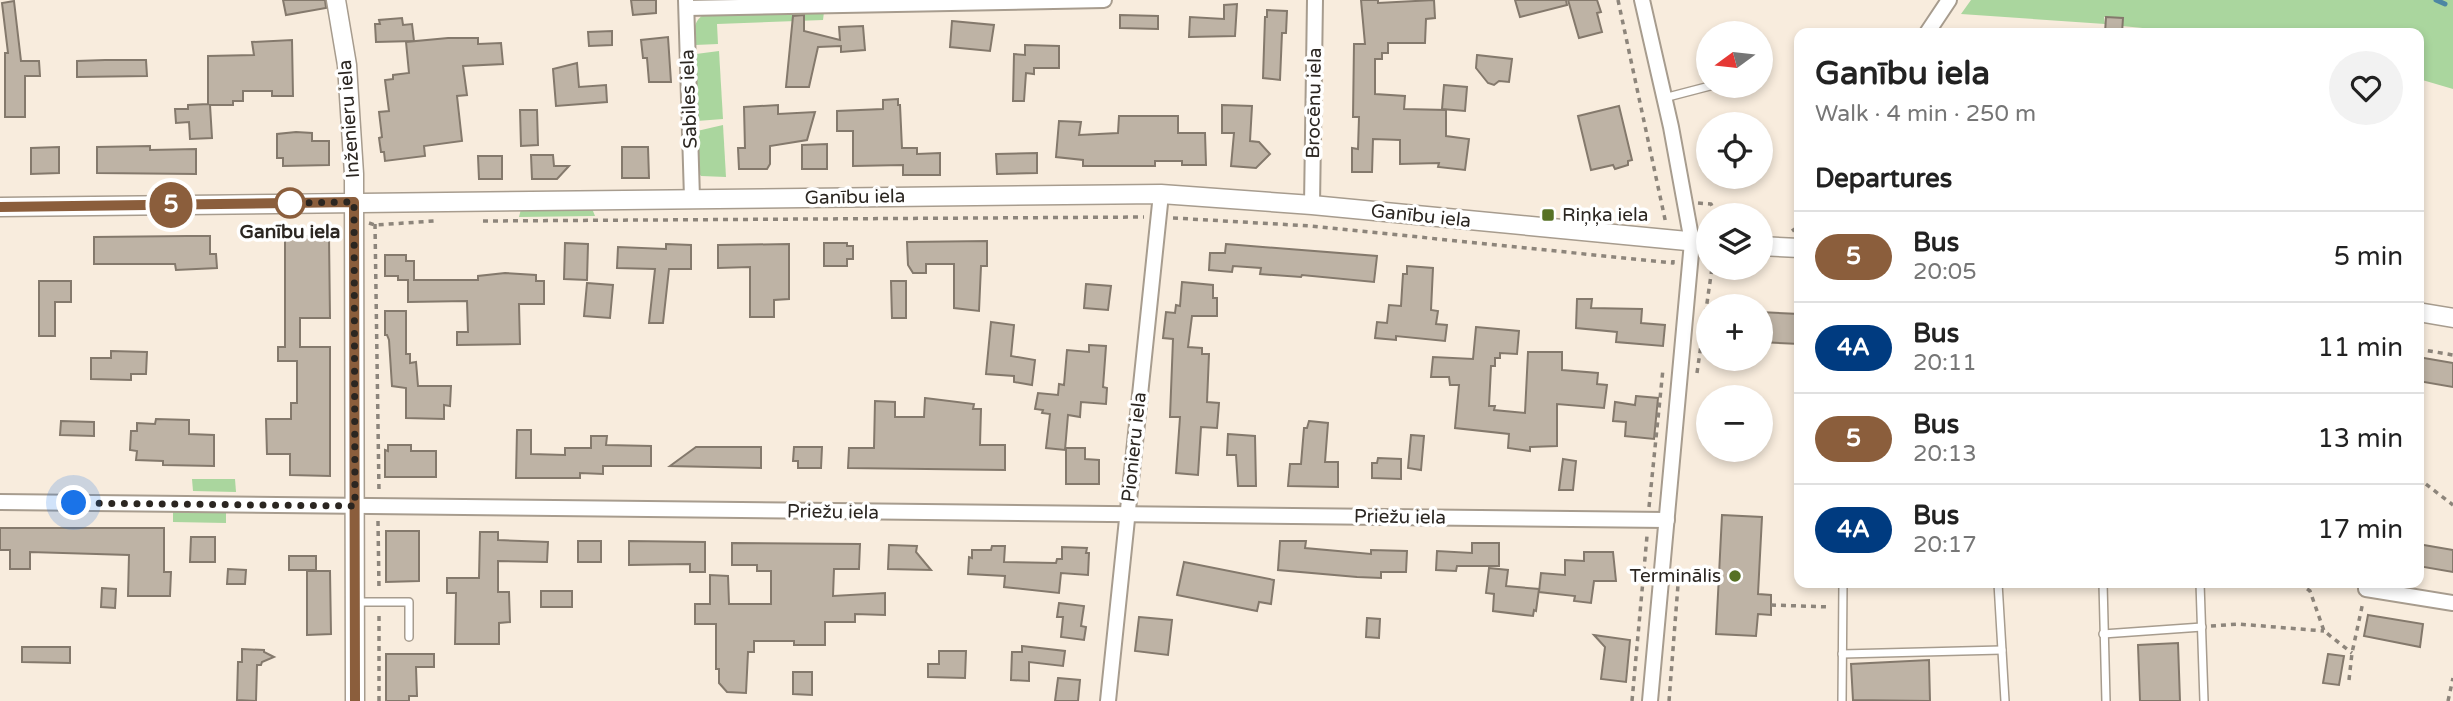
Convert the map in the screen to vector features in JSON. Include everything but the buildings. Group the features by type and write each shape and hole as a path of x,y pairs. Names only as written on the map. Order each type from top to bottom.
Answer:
{"street":[{"name":"Inženieru iela","path":"336,0 347,65 354,202 355,701"},
{"path":"687,4 1104,0"},
{"name":"Brocēnu iela","path":"1312,205 1315,0"},
{"path":"1642,0 1696,227"},
{"path":"1930,28 1949,0"},
{"name":"Sabiles iela","path":"687,4 692,198"},
{"name":"Ganību iela","path":"0,207 1161,194 1312,205 1696,243"},
{"name":"Pionieru iela","path":"1108,701 1161,194"},
{"path":"1773,247 1794,248"},
{"path":"1650,701 1667,520 1696,277"},
{"path":"2424,313 2453,318"},
{"name":"Priežu iela","path":"0,502 1667,520"},
{"path":"2366,589 2453,603"}],"lane":[{"path":"1664,98 1696,90"},
{"path":"1842,701 1843,588"},
{"path":"1998,588 2005,701"},
{"path":"2103,588 2106,701"},
{"path":"2200,588 2204,701"},
{"path":"355,602 409,602 408,637"},
{"path":"2103,634 2202,627"},
{"path":"1842,654 2002,650"}],"path":[{"path":"1618,0 1669,240 1672,274"},
{"path":"473,219 515,221 1158,217 1311,226 1673,263"},
{"path":"375,218 379,701"},
{"path":"375,225 436,220"},
{"path":"1696,384 1710,280"},
{"path":"2424,350 2453,355"},
{"path":"1632,701 1663,366"},
{"path":"2424,483 2453,505"},
{"path":"1670,701 1680,562"},
{"path":"2306,588 2310,591 2324,631 2351,653"},
{"path":"2349,680 2351,653 2366,589"},
{"path":"1771,605 1843,608"},
{"path":"2202,627 2238,624 2324,631"},
{"path":"2448,701 2453,678"}],"green space":[{"path":"1971,0 2453,0 2453,89 2424,80 2424,28 2143,28 2122,26 2122,18 2104,17 2105,24 1961,14"},
{"path":"824,12 823,20 717,24 718,44 695,45 695,25 703,15"},
{"path":"719,51 723,119 697,121 696,54"},
{"path":"723,125 726,177 701,176 698,172 697,131"},
{"path":"591,206 595,216 519,217 521,209"},
{"path":"192,479 235,479 236,492 193,491"},
{"path":"173,508 226,509 226,523 173,522"}],"waterway":[{"path":"2436,0 2445,4"}],"bus line":[{"name":"5","path":"0,207 354,202 355,701"}],"place":[{"name":"Ganību iela","path":"290,203"},
{"name":"Riņķa iela","path":"1548,215"},
{"name":"Terminālis","path":"1735,576"}],"route":[{"path":"74,503 355,506 354,202 290,203"}]}
